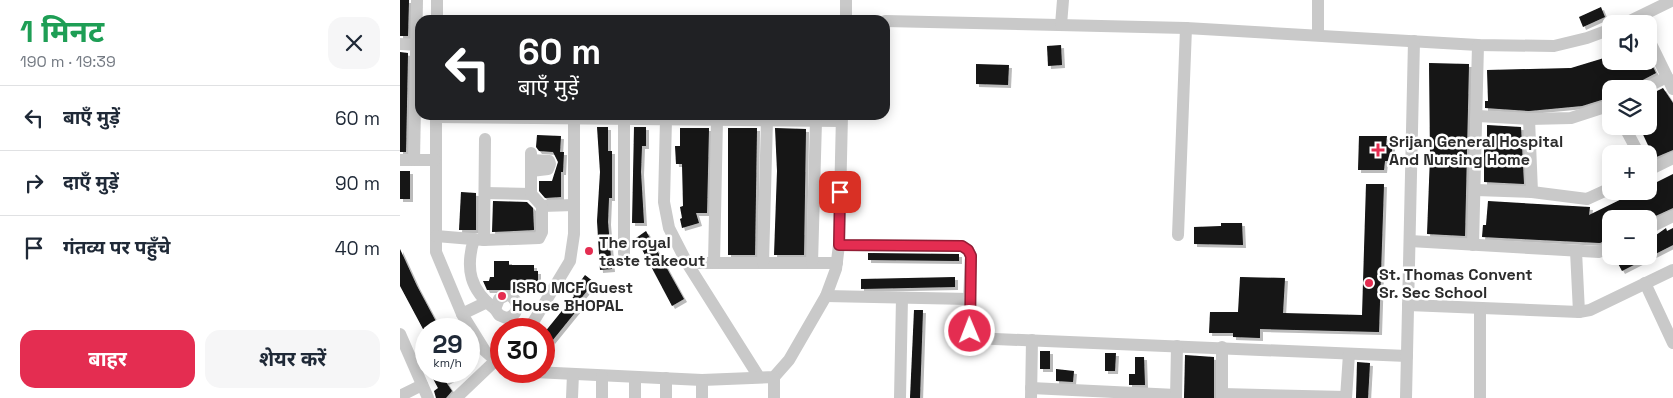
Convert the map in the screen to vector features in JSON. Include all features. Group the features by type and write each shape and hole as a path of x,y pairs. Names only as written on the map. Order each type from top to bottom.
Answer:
{"street":[{"path":"417,0 417,15"},
{"path":"436,15 437,0"},
{"path":"846,0 846,15"},
{"path":"1061,25 1062,0"},
{"path":"1318,0 1318,35"},
{"path":"1645,15 1655,4 1673,0"},
{"path":"890,21 1186,28 1478,45 1554,46 1602,32"},
{"path":"1178,235 1186,28"},
{"path":"1406,398 1414,41"},
{"path":"400,44 415,45"},
{"path":"1473,245 1478,116 1478,45"},
{"path":"1657,56 1673,89"},
{"path":"1657,82 1667,77"},
{"path":"1478,116 1529,119 1571,118 1602,108"},
{"path":"1529,119 1532,192"},
{"path":"414,160 415,120"},
{"path":"436,120 436,252 462,314 485,351 490,356"},
{"path":"536,318 570,261 574,234 574,120"},
{"path":"624,120 624,253"},
{"path":"759,377 687,263 669,228 664,202 666,120 824,120"},
{"path":"714,263 717,120"},
{"path":"763,263 767,120"},
{"path":"555,373 702,380 774,376 789,360 826,296 837,263 841,120"},
{"path":"812,263 816,121"},
{"path":"462,314 491,306 499,299 508,297 517,306 513,316 502,317 491,306 473,282 469,266 479,240 485,193 485,139"},
{"path":"1657,166 1673,158"},
{"path":"400,160 435,160"},
{"path":"436,236 479,240 539,238 542,232 542,206 531,194 531,162"},
{"path":"1476,190 1532,192 1587,199 1602,192"},
{"path":"485,193 531,194"},
{"path":"542,206 574,205"},
{"path":"1657,224 1673,216"},
{"path":"1410,242 1576,251 1602,250"},
{"path":"839,245 962,246 968,250 971,256 969,299 972,338 1407,356"},
{"path":"1576,251 1579,312"},
{"path":"687,263 837,263"},
{"path":"1408,306 1579,312 1590,310 1673,270"},
{"path":"1644,283 1673,343"},
{"path":"826,296 969,299"},
{"path":"900,398 902,298"},
{"path":"1480,309 1480,398"},
{"path":"400,334 428,398"},
{"path":"1032,340 1031,393 1176,397 1177,346"},
{"path":"1222,347 1222,396 1346,397 1349,354"},
{"path":"456,398 490,370"},
{"path":"572,398 573,374"},
{"path":"602,376 602,398"},
{"path":"774,376 774,398"},
{"path":"635,377 635,398"},
{"path":"666,378 666,398"},
{"path":"702,380 702,398"},
{"path":"400,396 422,385"}],"building":[{"path":"400,0 409,0 408,36 400,36"},
{"path":"1601,7 1604,15 1602,15 1602,18 1583,27 1579,17"},
{"path":"1061,45 1062,65 1048,66 1047,46"},
{"path":"400,52 408,53 406,152 400,152"},
{"path":"1602,59 1602,70 1654,70 1656,73 1643,80 1602,80 1602,100 1582,106 1529,111 1485,108 1485,101 1488,101 1487,70 1571,68"},
{"path":"1429,63 1469,64 1465,236 1427,234 1430,156"},
{"path":"976,64 1009,65 1008,85 976,84"},
{"path":"1663,88 1673,103 1673,150 1657,157 1657,145 1648,145 1643,135 1657,135 1657,91"},
{"path":"1487,125 1521,127 1524,184 1484,182 1484,138 1487,138"},
{"path":"597,127 608,127 608,151 612,151 612,198 609,198 608,222 612,269 600,270 597,221 600,172"},
{"path":"634,127 646,127 646,146 642,146 641,172 644,223 632,223"},
{"path":"680,128 709,128 707,213 696,213 699,223 682,228 680,207 683,206 682,164 676,164 675,146 680,146"},
{"path":"728,128 757,128 755,255 728,255"},
{"path":"775,128 806,129 804,255 774,255 777,171"},
{"path":"537,135 561,136 560,152 564,152 563,172 561,172 561,197 545,198 539,191 539,181 552,181 558,162 553,152 539,151 536,147"},
{"path":"1359,136 1387,136 1386,145 1392,145 1392,161 1385,161 1384,170 1358,170"},
{"path":"400,171 410,171 410,199 400,199"},
{"path":"1673,174 1673,208 1657,215 1657,210 1602,210 1602,242 1600,243 1482,237 1483,225 1486,225 1488,201 1590,207 1589,215 1620,200 1657,200 1657,182"},
{"path":"1366,184 1384,184 1379,332 1260,329 1260,338 1233,337 1233,333 1209,333 1210,312 1238,312 1240,277 1285,278 1283,313 1362,315"},
{"path":"461,192 476,193 476,230 459,230"},
{"path":"493,201 527,202 533,208 534,230 492,232"},
{"path":"1221,223 1242,223 1243,245 1194,244 1194,227 1221,226"},
{"path":"1666,228 1667,231 1673,228 1673,245 1657,253 1657,234"},
{"path":"646,231 684,299 672,306 636,238"},
{"path":"400,249 434,318 417,318 400,286"},
{"path":"868,253 959,254 959,261 868,260"},
{"path":"494,261 509,261 509,265 534,265 534,271 538,271 538,283 533,283 533,290 487,290 483,281 489,281 490,277 494,277"},
{"path":"1619,265 1634,265 1622,271"},
{"path":"585,275 594,282 579,301 582,304 555,337 555,319 574,296 572,293"},
{"path":"955,277 955,287 861,289 861,279"},
{"path":"914,310 923,310 920,398 910,398"},
{"path":"1040,351 1050,351 1050,369 1040,369"},
{"path":"1105,353 1116,353 1115,371 1105,371"},
{"path":"1185,355 1214,357 1214,398 1184,398"},
{"path":"1135,357 1144,357 1145,385 1129,385 1129,374 1135,374"},
{"path":"1357,362 1370,363 1368,398 1356,398"},
{"path":"1056,369 1074,371 1073,382 1056,381"},
{"path":"435,383 447,383 452,391 446,398 436,398 434,391 438,388"}],"place":[{"name":"Srijan General Hospital And Nursing Home","path":"1378,150"},
{"name":"The royal taste takeout","path":"589,251"},
{"name":"St. Thomas Convent Sr. Sec School","path":"1369,283"},
{"name":"ISRO MCF Guest House BHOPAL","path":"502,296"}],"route":[{"path":"840,192 839,245 962,246 968,250 971,256 969,272 970,331"}]}
